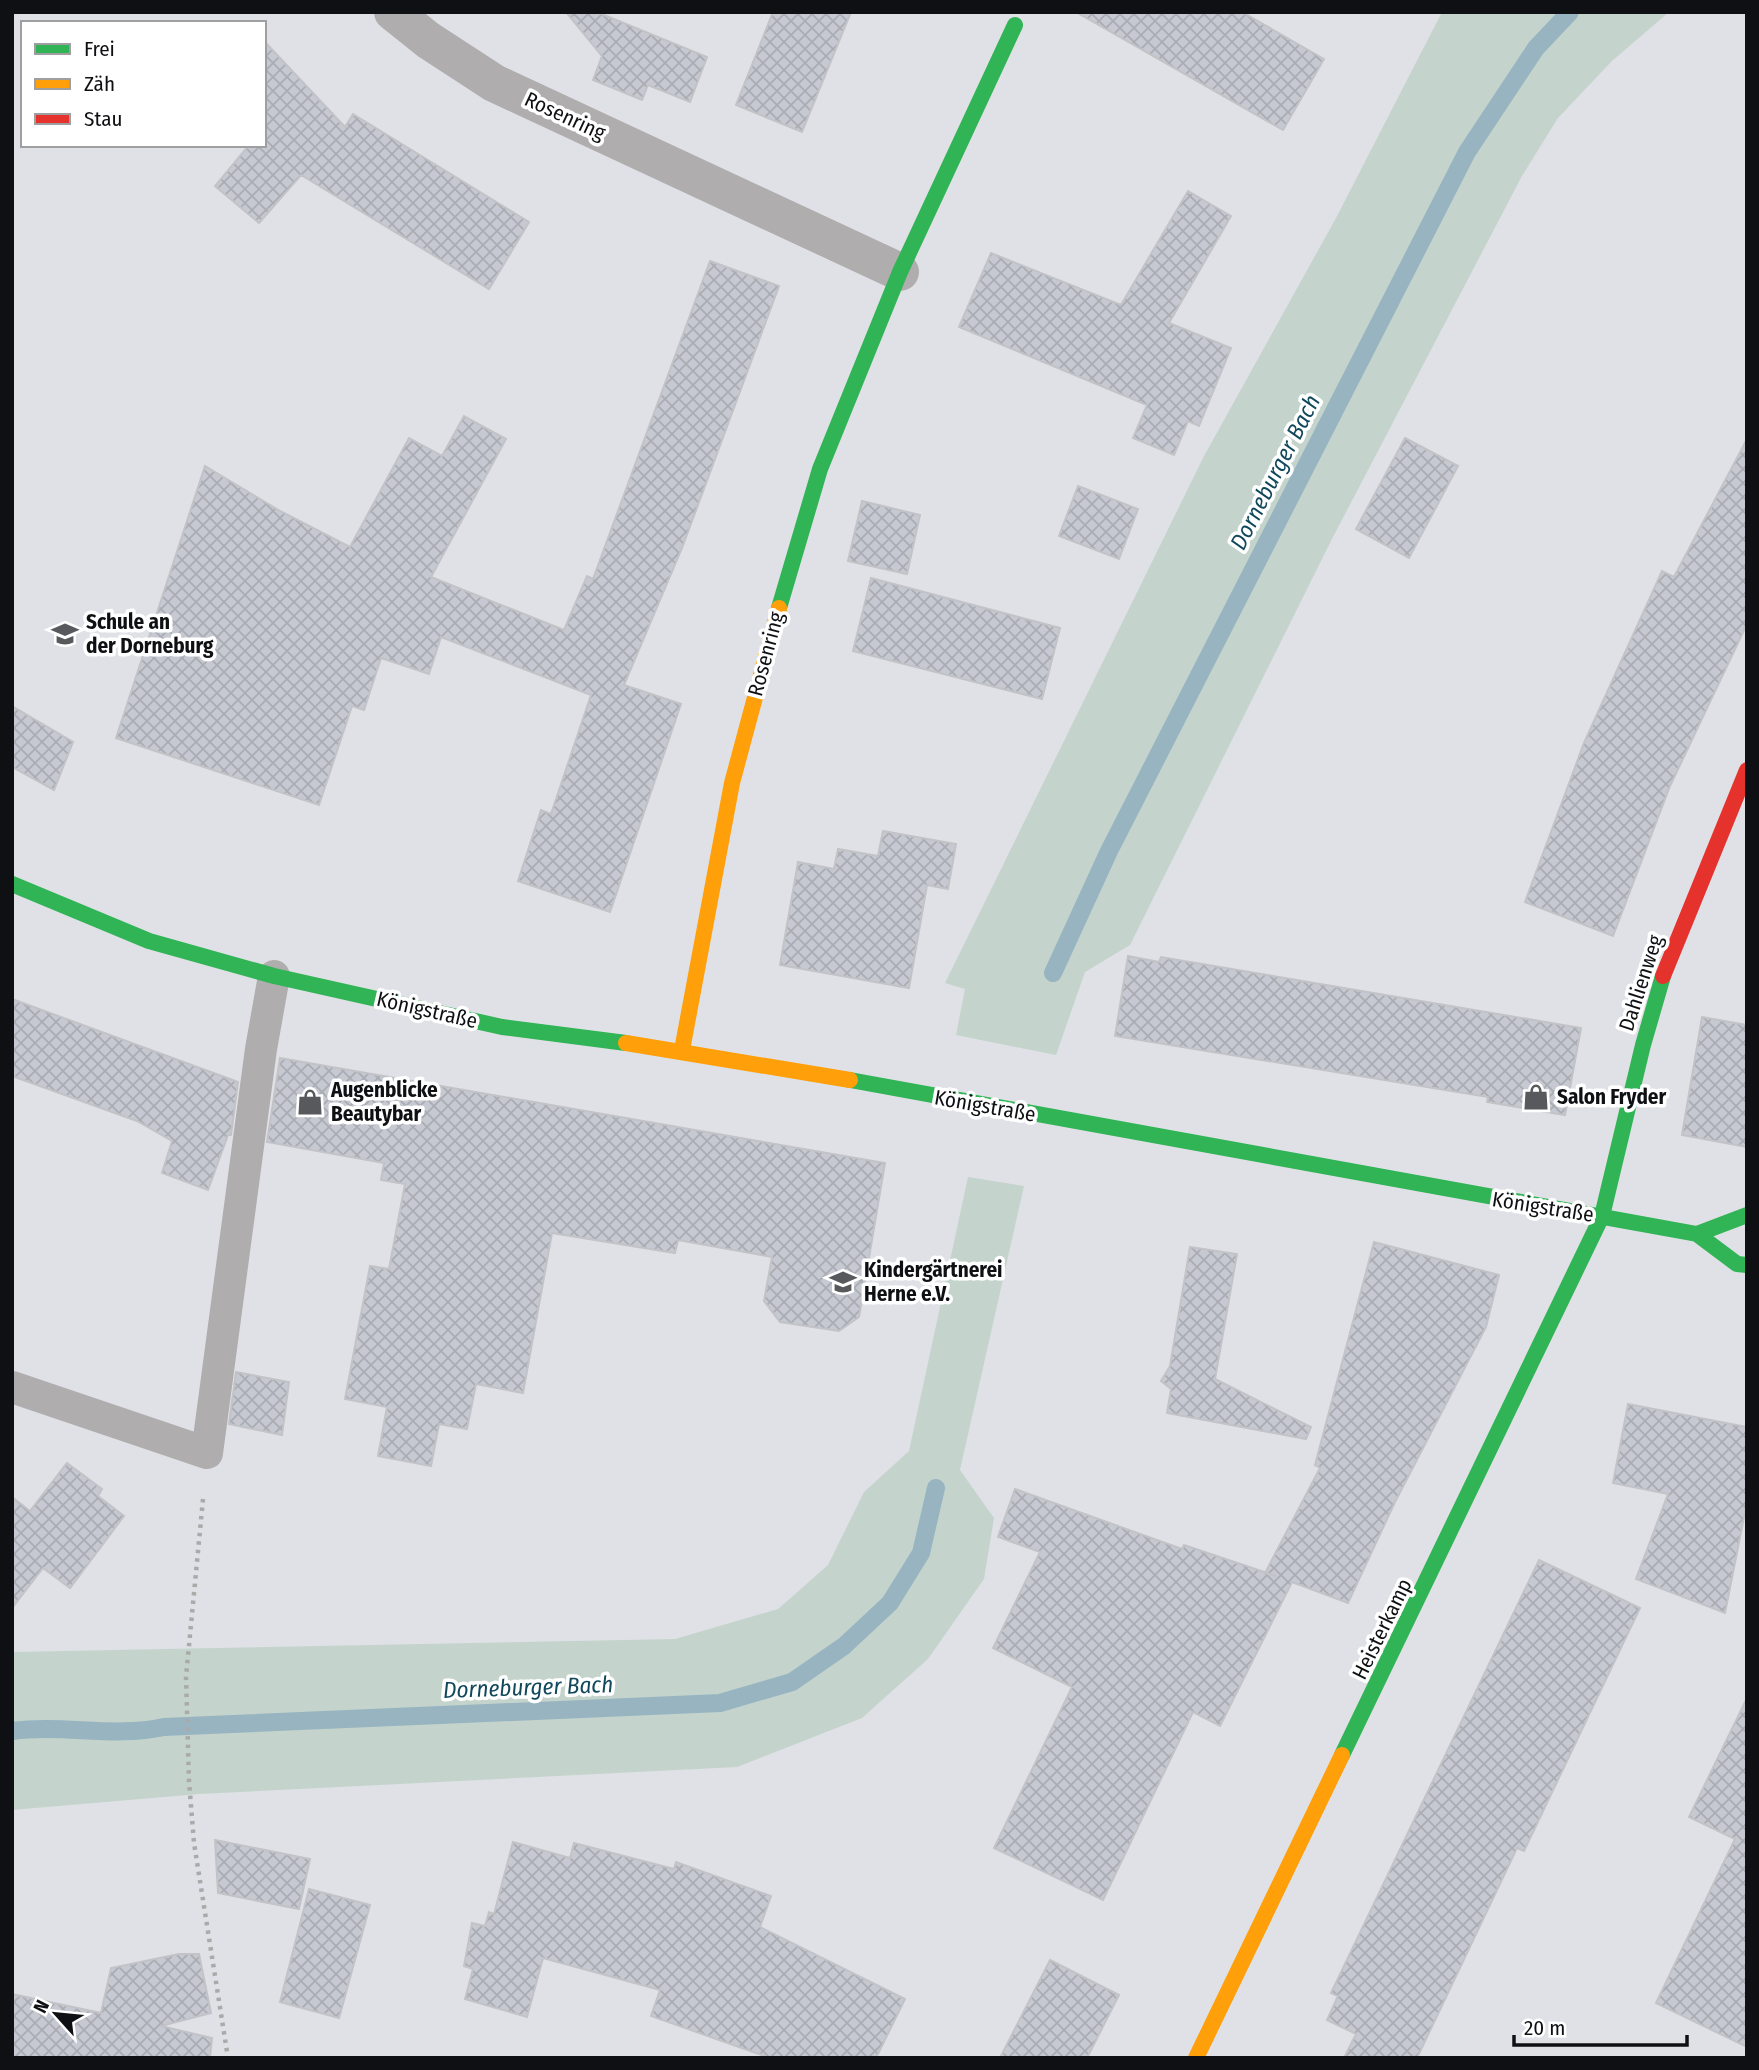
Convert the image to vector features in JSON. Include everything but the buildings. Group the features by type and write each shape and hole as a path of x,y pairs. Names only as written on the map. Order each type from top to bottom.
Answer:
{"street":[{"name":"Rosenring","path":"393,12 428,40 494,83 900,272"},
{"name":"Rosenring","path":"682,1050 732,783 762,665 820,470 900,272 1015,25"},
{"name":"Dahlienweg","path":"1602,1216 1634,1078 1659,989 1698,880 1747,770"},
{"name":"Königstraße","path":"12,884 149,941 274,976 502,1027 682,1050 1455,1193 1697,1234 1737,1264 1747,1265"},
{"path":"1697,1234 1747,1215"},
{"name":"Heisterkamp","path":"1196,2058 1602,1216"}],"lane":[{"path":"12,1387 207,1453 261,1049 274,976"}],"path":[{"path":"207,1453 186,1677 189,1781 194,1843 228,2058"}],"shaded area":[{"path":"1442,12 1669,12 1612,61 1558,118 1522,176 1333,537 1130,945 1085,972 1056,1055 956,1035 965,989 945,983 1204,456 1336,218"},
{"path":"968,1177 1024,1186 960,1470 994,1518 984,1579 928,1659 862,1718 737,1767 199,1794 12,1810 12,1652 675,1639 778,1609 828,1565 864,1492 909,1451"}],"waterway":[{"name":"Dorneburger Bach","path":"1053,973 1109,851 1467,152 1536,48 1570,12"},
{"name":"Dorneburger Bach","path":"12,1731 126,1731 164,1727 720,1703 792,1682 844,1646 890,1603 921,1553 936,1488"}],"traffic: fast":[{"path":"779,608 820,469 900,272 1015,25"},
{"path":"12,884 149,941 274,976 502,1027 626,1043"},
{"path":"1342,1755 1602,1216 1643,1045 1663,976"},
{"path":"850,1080 1697,1234 1737,1264 1747,1265"},
{"path":"1697,1234 1747,1215"}],"traffic: slow":[{"path":"682,1050 732,783 779,608"},
{"path":"626,1043 850,1080"},
{"path":"1196,2058 1342,1755"}],"traffic: jam":[{"path":"1663,976 1747,770"}],"place":[{"name":"Schule an der Dorneburg","path":"65,634"},
{"name":"Salon Fryder","path":"1536,1097"},
{"name":"Augenblicke Beautybar","path":"310,1102"},
{"name":"Kindergärtnerei Herne e.V.","path":"843,1282"}]}
